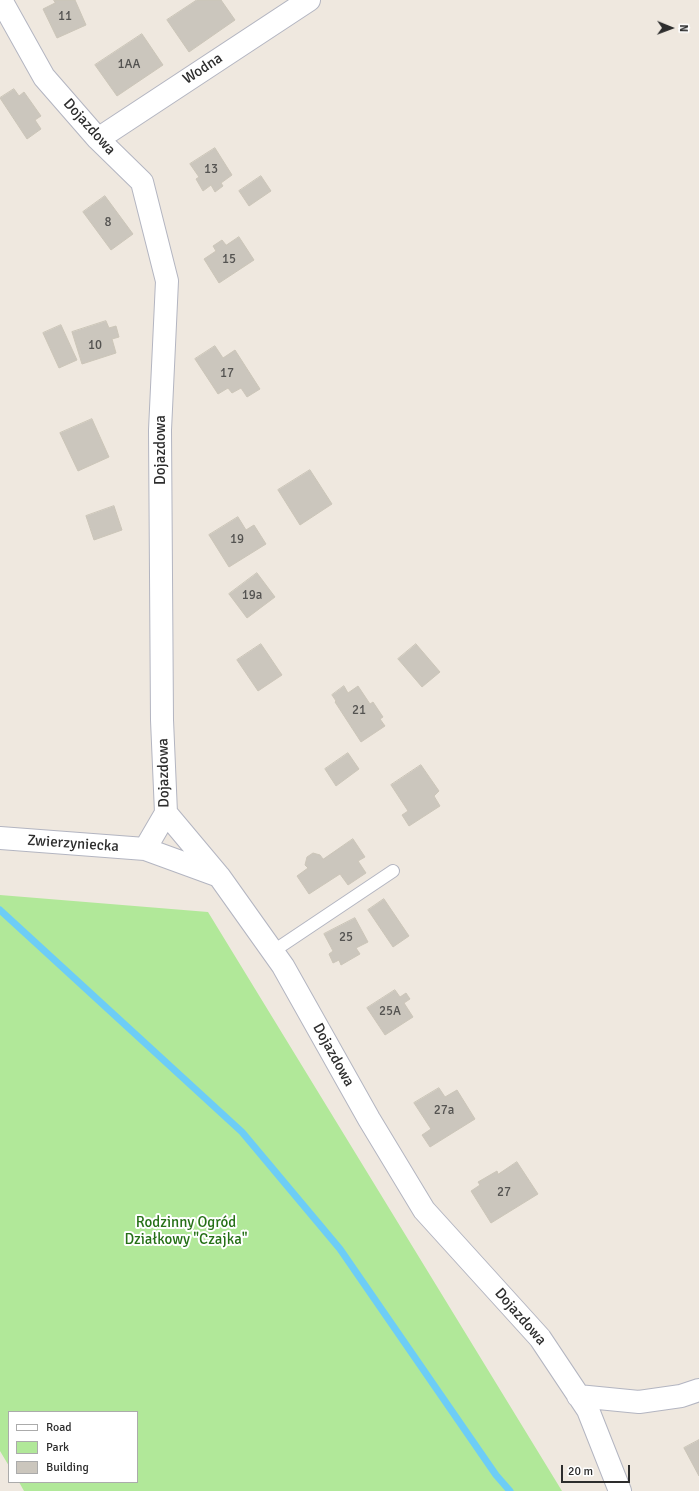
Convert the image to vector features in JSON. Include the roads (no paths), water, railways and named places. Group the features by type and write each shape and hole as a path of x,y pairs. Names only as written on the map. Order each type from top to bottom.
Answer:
{"street":[{"name":"Dojazdowa","path":"1,0 44,77 98,139 142,182 167,281 160,430 162,720 166,813 145,849"},
{"name":"Wodna","path":"98,139 309,0"},
{"name":"Dojazdowa","path":"166,813 219,876 283,966 369,1119 424,1210 540,1338 588,1410 620,1491"},
{"name":"Zwierzyniecka","path":"0,838 145,849"},
{"path":"145,849 219,876"},
{"path":"578,1396 639,1402 681,1396 699,1390"}],"lane":[{"path":"272,952 392,871"}],"waterway":[{"path":"0,910 242,1132 340,1249 496,1475 510,1491"}],"park label":[{"name":"Rodzinny Ogród Działkowy \"Czajka\"","path":"186,1232"}]}
